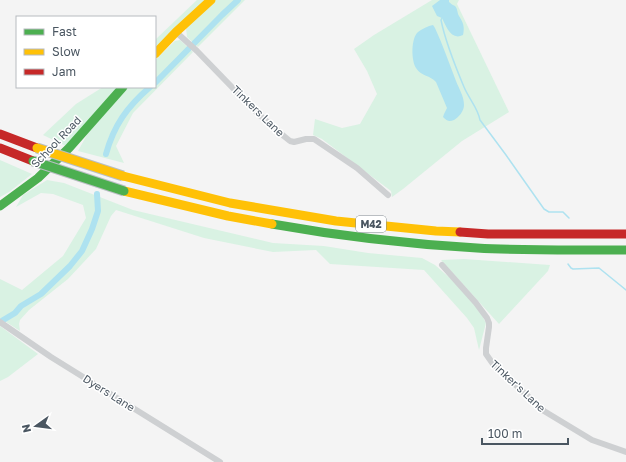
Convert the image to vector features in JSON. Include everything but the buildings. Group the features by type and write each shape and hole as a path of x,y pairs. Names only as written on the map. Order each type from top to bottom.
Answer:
{"main road":[{"path":"156,53 176,32 211,0"},
{"name":"School Road","path":"0,206 38,178 69,148 122,88"},
{"name":"M42","path":"0,134 123,176 230,203 336,221 436,231 488,234 626,234"},
{"name":"M42","path":"0,148 33,161 124,191 228,216 313,231 406,242 477,248 626,250"}],"street":[{"name":"Tinkers Lane","path":"176,32 186,40 256,112 285,137 294,142 314,139 357,168 388,196"},
{"name":"Tinker's Lane","path":"442,265 476,303 487,318 489,327 486,354 493,364 544,411 592,440 626,452"},
{"name":"Dyers Lane","path":"2,323 51,357 220,462"}],"green space":[{"path":"197,0 206,0 156,50 156,39"},
{"path":"215,0 245,0 198,47 187,37 186,28"},
{"path":"432,0 459,0 457,4 509,112 462,141 392,197 391,191 322,139 313,135 315,119 342,128 360,124 377,94 367,71 354,49 374,35"},
{"path":"180,40 193,52 133,113 116,146 124,163 78,151 88,133 126,88 156,88 156,59 175,41"},
{"path":"101,88 119,88 66,146 43,135 76,104"},
{"path":"0,160 32,174 0,197"},
{"path":"47,180 64,183 133,210 273,243 324,246 368,253 422,258 435,265 476,305 486,323 479,350 474,328 467,318 424,270 330,264 316,250 273,252 204,238 116,210 111,216 96,249 68,279 29,310 20,320 20,331 0,318 0,279 22,290 63,256 86,218 83,205 53,194 41,193 16,207 23,195"},
{"path":"464,259 550,265 548,271 499,324 441,260"},
{"path":"0,326 38,354 8,377 0,381"}],"water":[{"path":"440,0 449,0 451,4 456,7 458,15 462,20 464,30 463,35 455,36 452,34 442,18 437,16 432,6"},
{"path":"433,25 464,102 464,107 461,114 456,119 451,121 443,117 447,108 436,82 418,71 413,60 412,49 416,35 421,30"}],"waterway":[{"path":"156,82 238,0"},
{"path":"442,18 443,28 454,63 480,120 544,209 549,212 563,212 569,218"},
{"path":"106,154 113,134 122,117 149,88"},
{"path":"0,322 15,313 21,306 41,294 70,266 82,251 98,211 97,194"},
{"path":"568,264 573,269 599,268 626,290"}],"traffic: fast":[{"path":"0,206 38,178 69,148 122,88"},
{"path":"33,161 124,191"},
{"path":"272,224 348,236 399,242 477,248 514,250 626,250"}],"traffic: slow":[{"path":"156,53 176,32 211,0"},
{"path":"37,148 123,176"},
{"path":"123,176 230,203 336,221 460,232"},
{"path":"124,191 228,216 272,224"}],"traffic: jam":[{"path":"0,134 37,148"},
{"path":"0,148 33,161"},
{"path":"460,232 488,234 626,234"}]}
